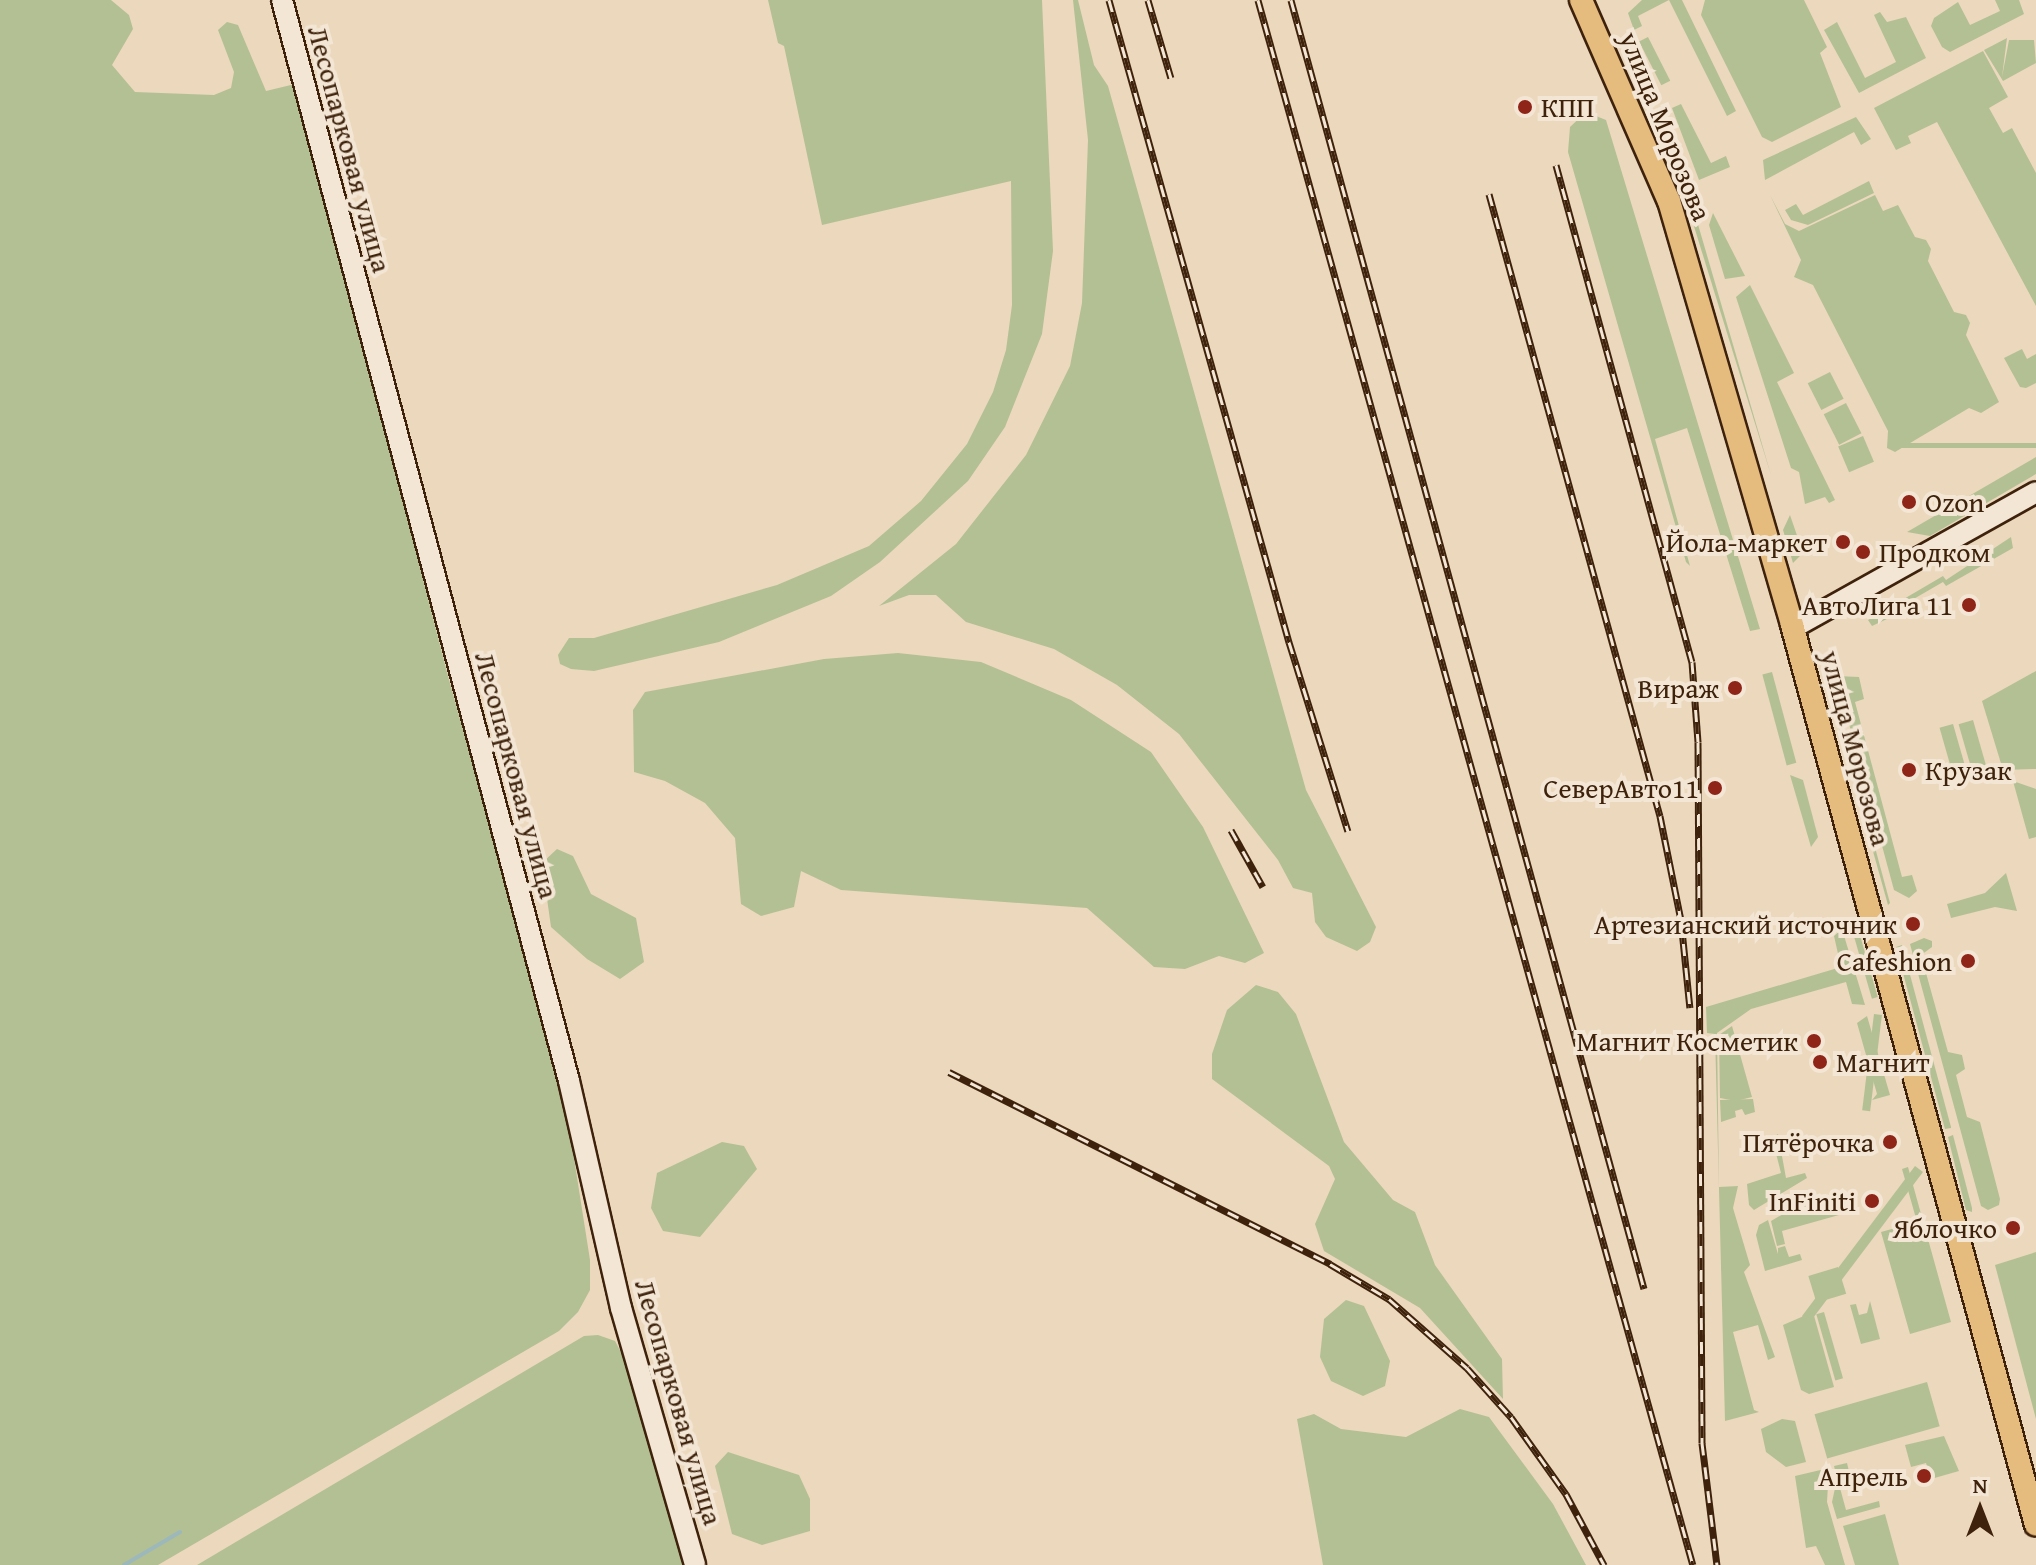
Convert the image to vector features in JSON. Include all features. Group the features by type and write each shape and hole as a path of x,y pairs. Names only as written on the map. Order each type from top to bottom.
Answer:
{"main road":[{"name":"улица Морозова","path":"1581,0 1669,201 1793,628 2036,1525"}],"street":[{"name":"Лесопарковая улица","path":"282,0 569,1081 621,1308 695,1565"},
{"path":"1793,628 2036,492"}],"green space":[{"path":"0,0 111,0 129,15 133,29 112,65 135,92 214,95 231,88 234,72 218,30 227,22 238,25 266,91 295,84 448,676 548,1035 568,1120 590,1260 590,1290 578,1312 559,1331 158,1565 0,1565"},
{"path":"768,0 1042,0 1053,251 1042,334 1005,427 968,481 880,562 831,596 719,642 594,671 571,669 560,664 558,655 569,638 594,638 777,585 869,546 921,501 967,444 993,392 1006,350 1012,305 1011,181 822,225 784,46 778,43"},
{"path":"1073,0 1078,0 1094,65 1108,86 1306,790 1376,927 1370,942 1357,951 1326,937 1315,922 1312,893 1293,888 1278,860 1179,734 1117,685 1054,649 966,622 936,595 909,595 879,606 956,544 1026,455 1070,366 1082,303 1088,140"},
{"path":"1642,0 1669,0 1638,16 1642,26 1634,30 1628,13"},
{"path":"1669,0 1682,0 1736,111 1727,116"},
{"path":"1705,0 1804,0 1827,47 1820,53 1841,107 1772,142 1762,137 1701,15"},
{"path":"1995,0 2019,0 2024,14 1950,52 1942,47 1931,26 1934,18 1958,2 1970,25 2000,11"},
{"path":"1880,12 1887,22 1906,17 1926,58 1859,93 1824,30 1837,22 1865,78 1896,62 1874,15"},
{"path":"1648,37 1670,81 1661,85 1639,42"},
{"path":"2007,38 2002,77 2009,40 2034,40 2036,63 2003,81 1984,50"},
{"path":"1983,51 2008,97 1989,108 2003,133 2012,128 2036,173 2036,306 1937,122 1908,136 1911,143 1896,150 1874,108"},
{"path":"1681,104 1711,163 1726,156 1730,167 1699,180 1672,108"},
{"path":"1586,112 1606,120 1760,629 1750,631 1687,428 1655,439 1690,566 1686,562 1568,152 1570,127"},
{"path":"1856,117 1871,139 1861,145 1854,132 1765,180 1763,160"},
{"path":"1869,181 1874,193 1808,225 1791,220 1785,210 1796,204 1803,215"},
{"path":"1770,195 1785,224 1799,231 1875,195 1883,211 1898,205 1915,237 1926,240 1931,249 1928,261 1954,312 1966,315 1970,323 1966,335 1999,402 1981,413 1969,408 1895,452 1887,448 1888,431 1813,285 1794,277 1801,260"},
{"path":"1690,197 1771,475 1688,207"},
{"path":"1713,213 1745,276 1725,279 1709,225"},
{"path":"1750,285 1794,373 1777,382 1835,500 1829,503 1825,497 1805,504 1799,472 1791,468 1736,297"},
{"path":"2022,349 2027,359 2036,354 2036,383 2026,388 2020,387 2004,358"},
{"path":"1830,372 1844,399 1821,410 1808,383"},
{"path":"1846,403 1861,433 1839,445 1824,414"},
{"path":"1863,436 1874,462 1849,472 1838,447"},
{"path":"1893,443 2036,443 2036,448 1893,448"},
{"path":"2036,457 2036,474 1930,536 1907,532"},
{"path":"1790,515 1803,553 1793,563 1783,530"},
{"path":"2011,537 2013,548 1946,586 1943,582 1905,604 1904,611 1872,626 1868,620 1943,576 1946,580"},
{"path":"898,653 981,662 1071,700 1151,752 1203,827 1264,953 1245,963 1219,956 1185,969 1154,967 1087,908 841,890 801,871 794,907 761,916 741,904 735,838 705,803 665,781 634,772 633,710 645,692 824,659"},
{"path":"2036,671 2036,769 2003,770 1982,701"},
{"path":"1772,672 1796,763 1787,765 1762,675"},
{"path":"1836,676 1859,677 1864,699 1855,702 1902,877 1912,875 1917,891 1909,898 1894,890"},
{"path":"1829,677 1890,903 1888,905 1825,679"},
{"path":"1973,720 1986,765 1972,769 1959,724"},
{"path":"1953,724 1967,773 1954,777 1940,728"},
{"path":"1790,775 1803,780 1818,837 1811,847"},
{"path":"2013,781 2036,789 2036,837 2029,839"},
{"path":"557,849 573,856 591,894 636,918 644,962 620,979 587,959 551,927 542,863"},
{"path":"2006,873 2017,911 1995,907 1951,918 1947,904 1985,893"},
{"path":"1857,925 1878,997 1872,999 1851,927"},
{"path":"1842,929 1865,1005 1852,1004 1846,982 1751,1009 1717,1033 1719,1187 1738,1186 1733,1208 1750,1265 1744,1272 1775,1357 1768,1360 1758,1325 1733,1332 1754,1410 1759,1412 1725,1421 1715,1034 1707,1033 1706,1007 1841,967 1834,936"},
{"path":"1924,938 1932,941 1932,947 1921,955 1948,1052 1962,1055 1965,1069 1956,1075 1967,1117 1980,1122 2000,1199 1999,1205 1988,1210 1981,1206 1910,944"},
{"path":"1902,945 1951,1128 1945,1129 1896,947"},
{"path":"1256,985 1278,992 1296,1014 1344,1142 1393,1200 1415,1212 1435,1265 1502,1359 1503,1399 1420,1308 1324,1251 1315,1224 1335,1179 1329,1166 1212,1079 1212,1054 1227,1010"},
{"path":"1874,1014 1882,1015 1870,1111 1862,1110"},
{"path":"1867,1016 1890,1095 1872,1100 1877,1094 1857,1023"},
{"path":"1732,1026 1752,1097 1736,1101 1720,1098 1719,1035"},
{"path":"1753,1099 1755,1112 1745,1115 1742,1109 1735,1111 1736,1117 1721,1122 1720,1100"},
{"path":"1778,1134 1786,1178 1805,1173 1807,1178 1754,1210 1749,1205 1747,1184 1781,1173 1772,1138"},
{"path":"1953,1135 1972,1212 1966,1210 1948,1137"},
{"path":"722,1142 744,1146 757,1169 700,1237 663,1231 651,1208 657,1173"},
{"path":"1915,1166 1923,1172 1810,1322 1802,1316"},
{"path":"1908,1167 1951,1322 1910,1334 1881,1232 1917,1222 1902,1169"},
{"path":"1833,1194 1839,1215 1782,1231 1785,1244 1777,1246 1771,1221 1802,1203"},
{"path":"1768,1220 1778,1254 1778,1248 1785,1246 1789,1257 1800,1254 1802,1260 1765,1271 1756,1235 1759,1225"},
{"path":"2036,1252 2036,1419 1995,1265"},
{"path":"1838,1267 1846,1294 1817,1303 1808,1276"},
{"path":"1346,1300 1364,1306 1390,1361 1385,1386 1363,1396 1331,1381 1320,1357 1324,1319"},
{"path":"1870,1301 1880,1339 1861,1344 1850,1305 1856,1304 1859,1315 1867,1313"},
{"path":"1813,1312 1834,1387 1809,1394 1801,1390 1783,1325"},
{"path":"1824,1312 1843,1378 1835,1381 1816,1314"},
{"path":"598,1335 615,1341 623,1356 686,1565 197,1565 584,1336"},
{"path":"1927,1382 1940,1426 1827,1458 1815,1414"},
{"path":"1460,1409 1489,1417 1553,1504 1586,1565 1323,1565 1297,1419 1314,1414 1341,1429 1406,1437"},
{"path":"1782,1419 1795,1421 1806,1462 1786,1467 1766,1452 1761,1429"},
{"path":"1944,1436 1959,1471 1931,1479 1926,1463 1911,1467 1905,1445"},
{"path":"728,1452 799,1475 810,1499 810,1531 762,1545 732,1534 715,1466"},
{"path":"1847,1463 1852,1484 1840,1488 1846,1510 1879,1501 1880,1507 1837,1519 1832,1502 1837,1479 1834,1466"},
{"path":"1829,1468 1827,1502 1845,1565 1825,1565 1816,1546 1806,1548 1795,1476"},
{"path":"1885,1514 1899,1565 1855,1565 1843,1526"}],"waterway":[{"path":"124,1565 180,1532"}],"railway":[{"path":"1109,0 1289,642 1348,831"},
{"path":"1148,0 1171,78"},
{"path":"1258,0 1693,1565"},
{"path":"1291,0 1644,1289"},
{"path":"1556,165 1692,662 1698,742 1702,1443 1717,1565"},
{"path":"1489,194 1660,816 1681,920 1690,1008"},
{"path":"1231,830 1263,887"},
{"path":"949,1072 1330,1264 1389,1299 1467,1368 1511,1417 1566,1494 1604,1565"}],"place":[{"name":"КПП","path":"1525,107"},
{"name":"Ozon","path":"1909,502"},
{"name":"Йола-маркет","path":"1843,542"},
{"name":"Продком","path":"1863,552"},
{"name":"АвтоЛига 11","path":"1969,605"},
{"name":"Вираж","path":"1735,688"},
{"name":"Крузак","path":"1909,770"},
{"name":"СеверАвто11","path":"1715,788"},
{"name":"Артезианский источник","path":"1913,924"},
{"name":"Cafeshion","path":"1968,961"},
{"name":"Магнит Косметик","path":"1814,1041"},
{"name":"Магнит","path":"1820,1062"},
{"name":"Пятёрочка","path":"1890,1142"},
{"name":"InFiniti","path":"1872,1201"},
{"name":"Яблочко","path":"2013,1228"},
{"name":"Апрель","path":"1924,1476"}]}
